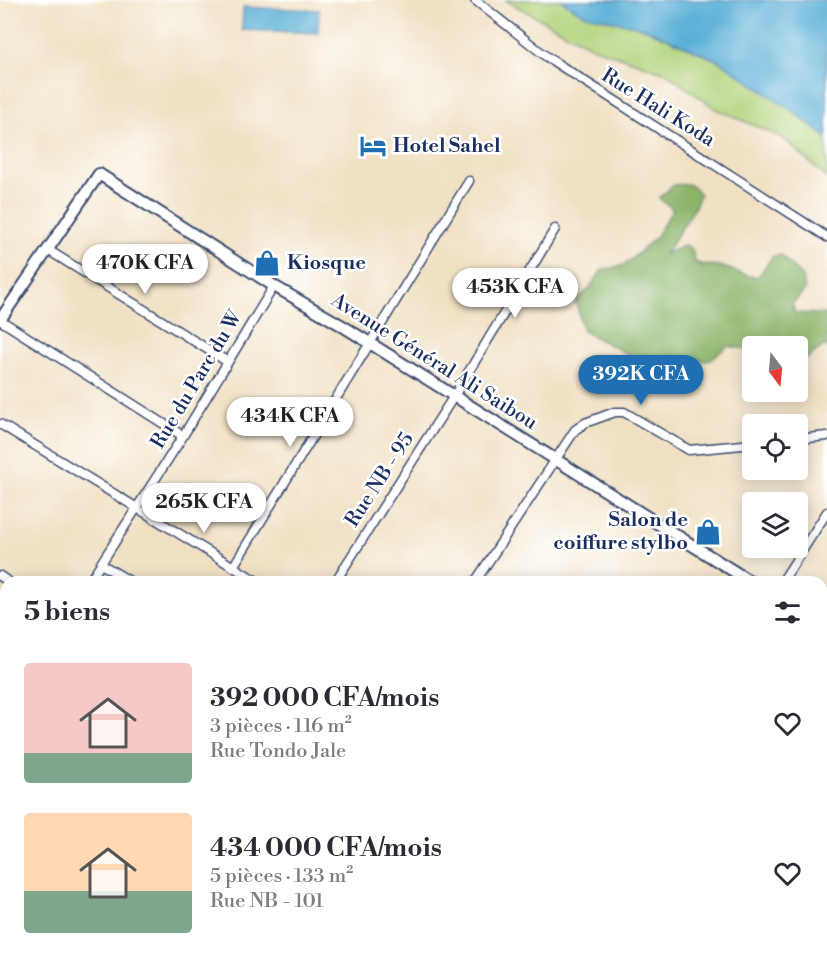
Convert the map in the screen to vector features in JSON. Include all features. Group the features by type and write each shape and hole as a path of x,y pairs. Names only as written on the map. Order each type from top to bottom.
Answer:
{"street":[{"name":"Rue Hali Koda","path":"476,0 547,57 827,237"},
{"name":"Avenue Général Ali Saibou","path":"48,250 99,174 274,286 555,458 742,576"},
{"path":"233,567 469,181"},
{"name":"Rue NB - 95","path":"339,576 454,396 555,229"},
{"path":"183,436 0,320 48,250 228,362"},
{"name":"Rue du Parc du W","path":"93,576 183,436 274,286"},
{"path":"479,576 555,458 580,426 615,412 624,412 688,450 742,445"},
{"path":"0,424 248,576"},
{"path":"808,438 827,436"},
{"path":"786,576 827,512"},
{"path":"101,564 121,576"}],"green space":[{"path":"505,0 561,0 583,14 644,28 721,62 827,138 827,178 783,138 716,109 666,73 592,47"},
{"path":"689,184 700,194 694,209 665,254 685,245 692,249 695,262 698,264 719,266 758,277 772,257 780,254 803,278 805,290 792,304 795,313 827,316 827,347 825,345 808,358 808,336 742,336 742,348 728,346 708,361 678,358 668,375 583,331 576,302 589,289 602,270 625,265 655,238 673,209 659,198 674,185"}],"water":[{"path":"561,0 827,0 827,138 721,62 644,28 583,14"},
{"path":"243,7 319,10 318,33 242,30"}],"place":[{"name":"Hotel Sahel","path":"373,146"},
{"name":"Kiosque","path":"267,263"},
{"name":"Salon de coiffure stylbo","path":"708,532"}]}
